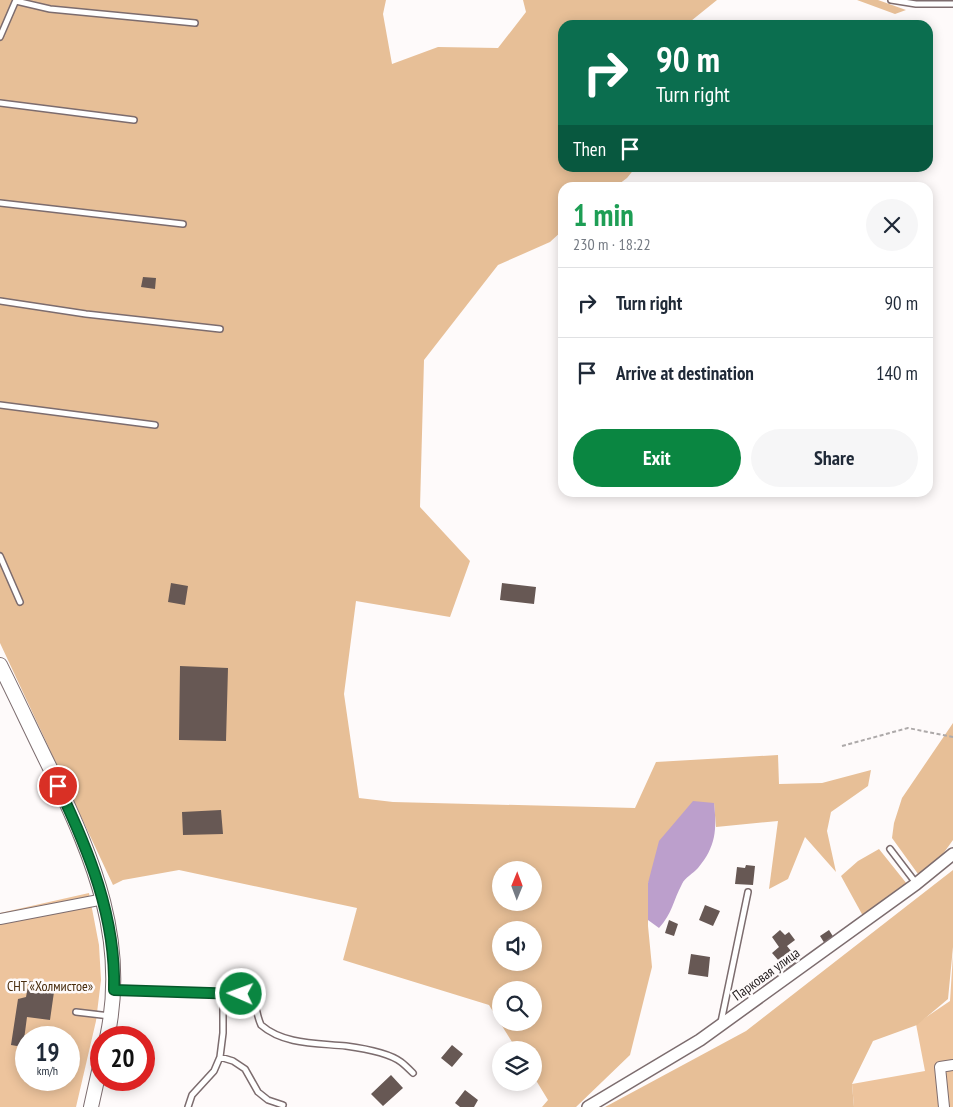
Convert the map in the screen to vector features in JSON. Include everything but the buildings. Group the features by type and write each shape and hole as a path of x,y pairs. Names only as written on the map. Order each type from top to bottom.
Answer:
{"main road":[{"path":"0,664 75,820 104,899 112,942 114,990 111,1016 107,1026"},
{"path":"91,1107 93,1091"}],"street":[{"name":"Парковая улица","path":"588,1107 700,1040 916,884 953,854"},
{"path":"0,919 104,899"},
{"path":"944,1107 940,1067 953,1065"}],"lane":[{"path":"891,0 916,4 953,4"},
{"path":"0,37 16,1 50,9 195,23"},
{"path":"0,102 134,120"},
{"path":"0,203 183,224"},
{"path":"0,301 86,314 220,329"},
{"path":"0,405 155,425"},
{"path":"0,556 20,602"},
{"path":"890,850 916,884"},
{"path":"720,1025 748,892"},
{"path":"114,990 241,994 249,997 255,1003 261,1025 274,1034 297,1042 348,1046 386,1055 400,1062 413,1072"},
{"path":"188,1107 192,1095 214,1071 220,1056 223,1033 223,994"},
{"path":"76,1012 111,1016"},
{"path":"220,1056 233,1061 244,1069 258,1092 268,1100 283,1105"}],"path":[{"path":"842,746 908,728 953,737"}],"green space":[{"name":"СНТ «Холмистое»","path":"89,893 99,945 101,980 96,1021 95,1026 90,1026 90,1047 80,1090 80,1026 15,1026 15,1091 80,1091 76,1107 0,1107 0,913"},
{"path":"953,954 953,1107 854,1107 852,1084 925,1071 916,1024 950,1001"}],"shaded area":[{"path":"0,0 386,0 383,14 392,64 438,47 498,48 526,12 523,0 717,0 692,20 558,20 558,172 632,172 622,182 558,182 558,235 550,242 498,265 424,360 420,507 470,561 450,617 356,601 344,694 359,798 393,802 635,808 656,762 778,755 779,784 822,783 871,770 868,786 831,812 827,831 836,872 805,837 788,879 769,889 778,821 716,827 714,803 648,883 648,926 652,967 630,1055 576,1107 542,1107 548,1100 542,1090 542,1041 511,1041 505,1031 542,1031 542,981 492,981 492,1010 489,1005 343,960 357,908 179,870 123,880 113,885 0,643"},
{"path":"857,0 878,0 906,10 895,14"},
{"path":"953,723 953,840 940,858 918,874 892,838 894,823 902,798"},
{"path":"693,801 714,803 715,829 712,845 704,860 683,882 670,912 659,928 648,920 648,883 659,841"},
{"path":"879,849 907,884 863,916 841,876 858,861"},
{"path":"953,870 953,947 948,999 917,1025 873,1041 852,1084 854,1107 605,1107 746,1031"}],"route":[{"path":"58,786 75,820 104,899 112,942 114,990 241,994"}]}
